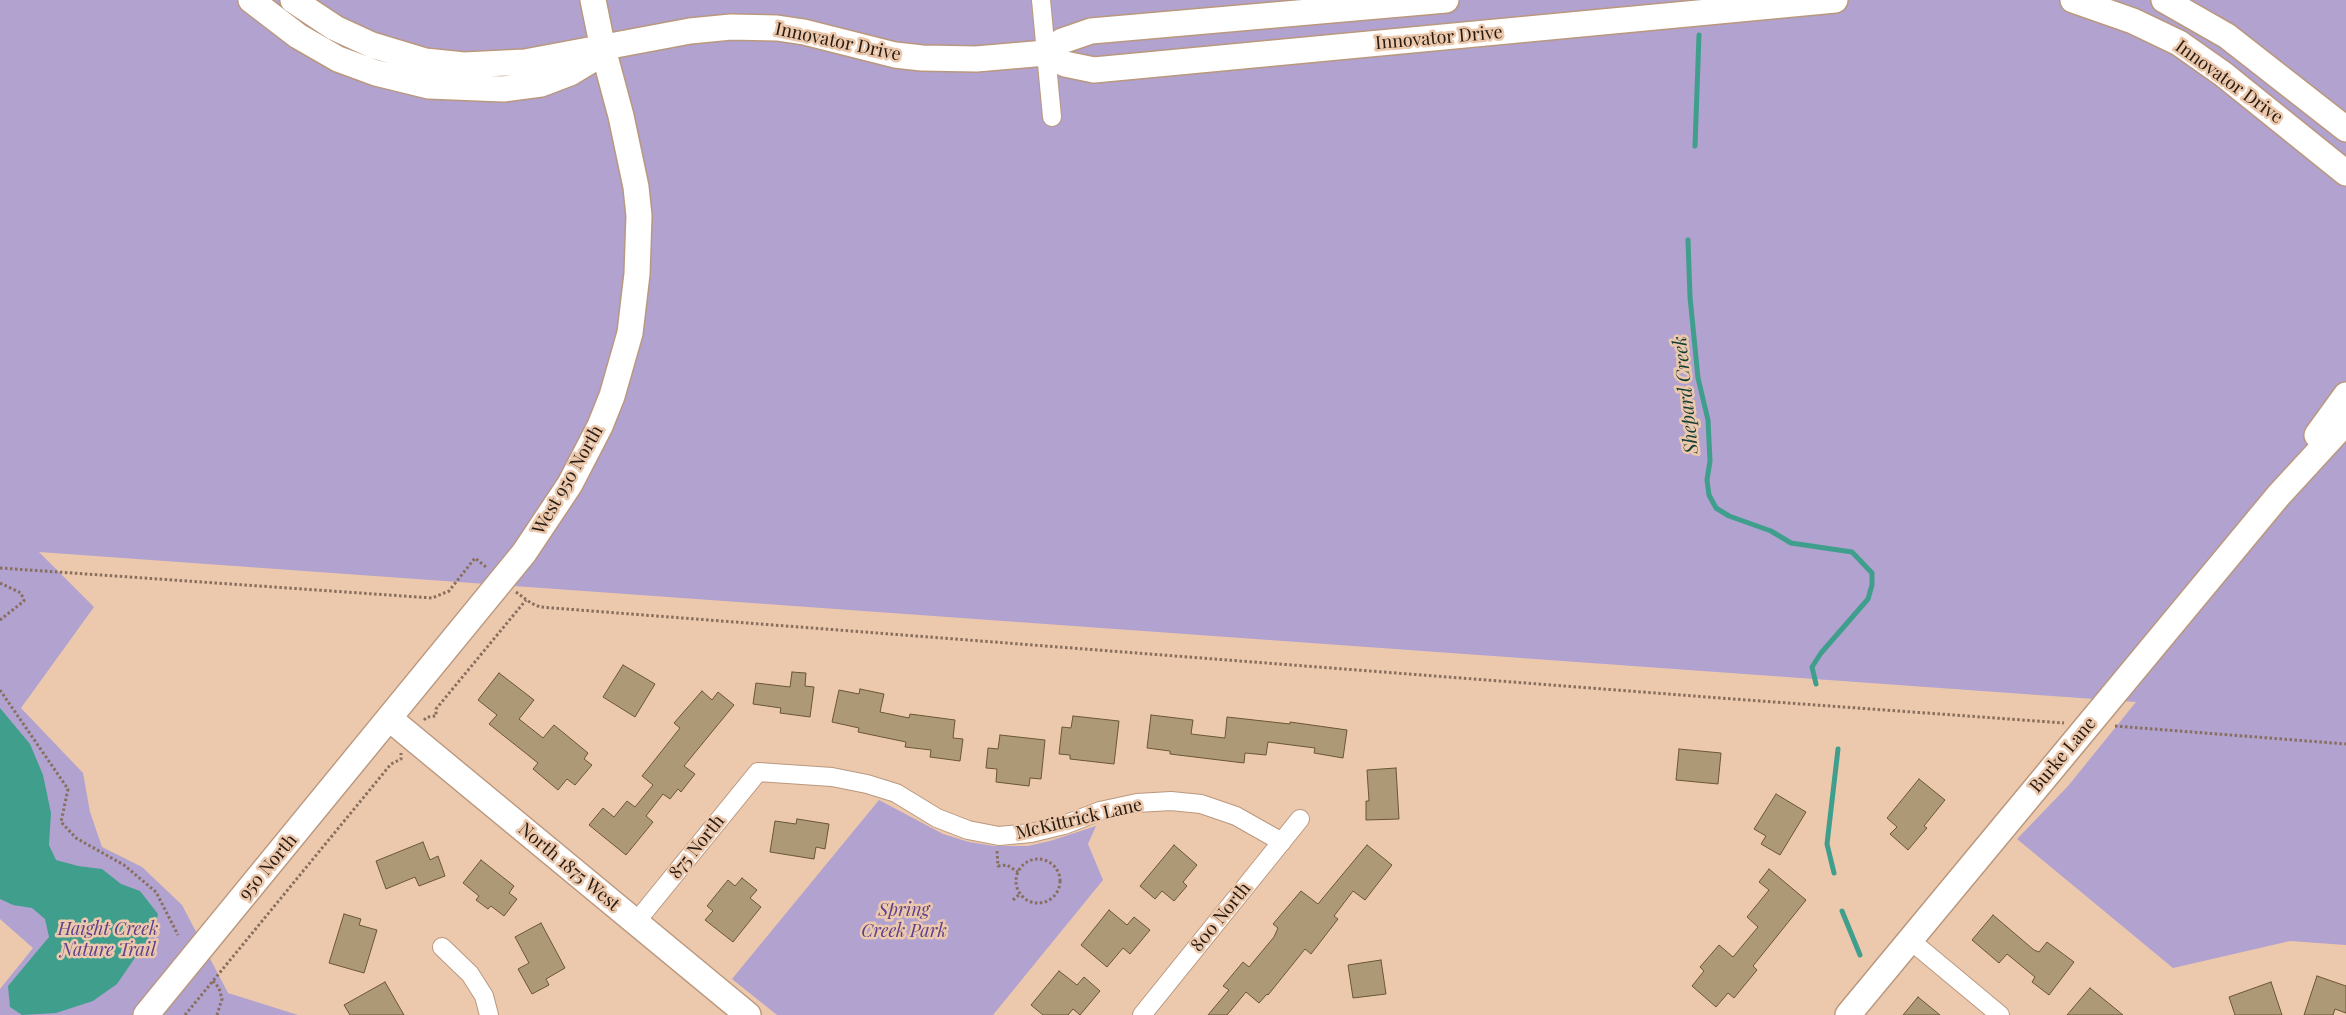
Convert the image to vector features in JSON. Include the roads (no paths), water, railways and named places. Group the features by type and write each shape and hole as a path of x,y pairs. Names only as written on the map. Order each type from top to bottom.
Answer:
{"main road":[{"name":"Innovator Drive","path":"252,0 298,36 338,59 376,73 429,86 502,89 541,84 582,66 603,49"},
{"name":"Innovator Drive","path":"294,0 318,18 353,37 398,54 425,61 464,65 509,64 603,49 690,31 751,26 804,32 872,51 922,58 976,59 1046,53 1062,41 1091,31 1446,0"},
{"name":"West 950 North","path":"390,719 538,534 586,456 612,396 630,332 637,274 638,216 636,187 593,0"},
{"name":"Innovator Drive","path":"1046,53 1065,64 1094,70 1836,0"},
{"name":"Innovator Drive","path":"2073,0 2133,20 2179,43 2223,74 2346,172"},
{"name":"Innovator Drive","path":"2164,0 2200,19 2246,49 2346,129"},
{"name":"Burke Lane","path":"2278,496 2302,455 2346,394"},
{"name":"Burke Lane","path":"1848,1015 2278,496 2346,422"},
{"name":"North 1875 West","path":"390,719 636,922 741,1013"},
{"name":"950 North","path":"146,1015 390,719"}],"street":[{"path":"1041,0 1052,117"},
{"name":"875 North","path":"636,922 758,772"},
{"name":"McKittrick Lane","path":"758,772 832,777 866,784 896,793 937,818 968,830 999,836 1031,833 1064,825 1100,811 1137,803 1171,801 1201,804 1236,816 1282,842"},
{"name":"800 North","path":"1142,1015 1300,819"},
{"path":"1910,940 2000,1015"},
{"path":"442,947 470,974 484,996 488,1015"}],"water":[{"path":"0,708 30,744 43,775 51,813 49,845 56,860 78,866 102,869 121,884 140,891 158,914 154,930 117,984 93,1001 56,1013 22,1015 10,1007 8,986 49,937 45,919 32,908 13,905 0,899"}],"waterway":[{"name":"Shepard Creek","path":"1695,146 1699,35"},
{"name":"Shepard Creek","path":"1688,240 1690,297 1698,378 1708,420 1710,461 1707,480 1709,495 1716,508 1729,516 1771,531 1791,543 1852,552 1872,573 1872,585 1868,599 1821,653 1812,667 1816,684"},
{"name":"Shepard Creek","path":"1834,873 1827,844 1838,749"},
{"name":"Shepard Creek","path":"1842,911 1860,955"}],"park label":[{"name":"Spring Creek Park","path":"904,920"},
{"name":"Haight Creek Nature Trail","path":"108,940"}]}
